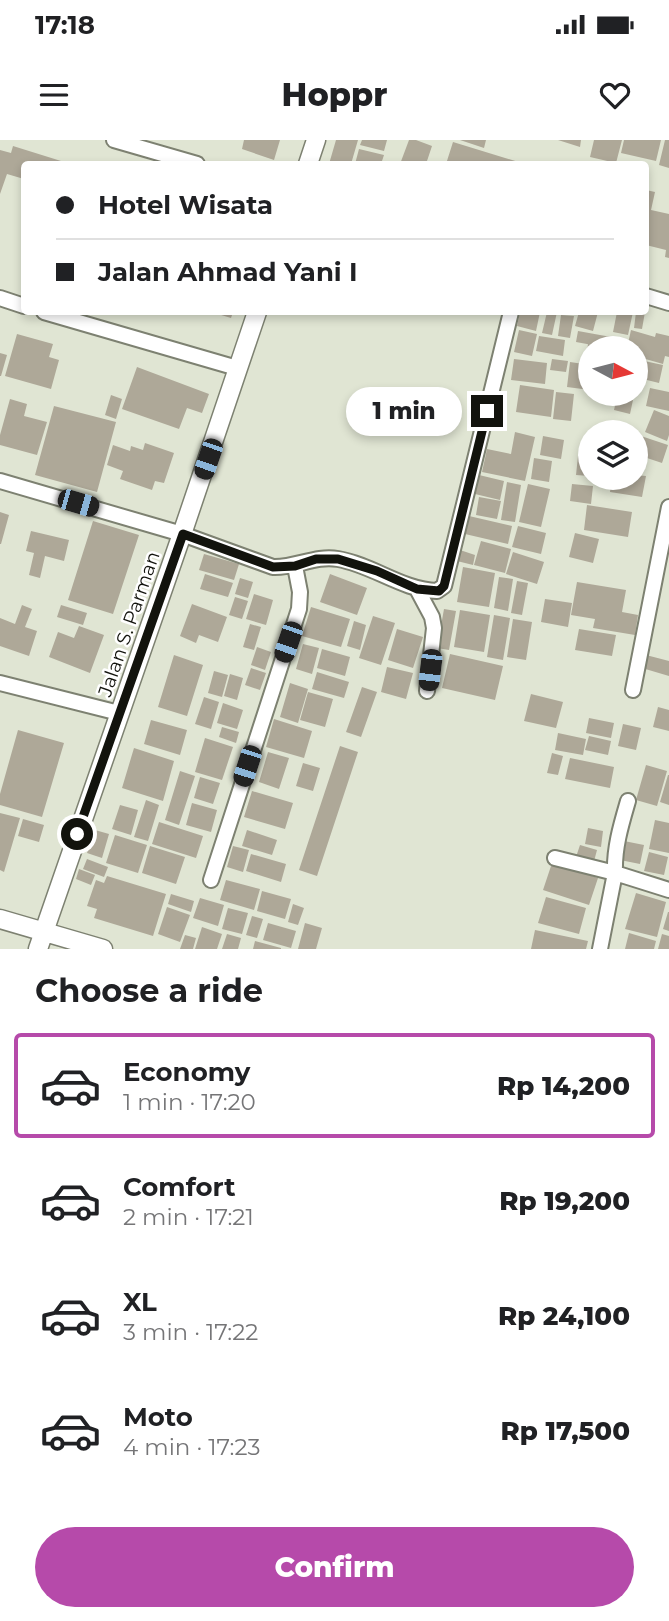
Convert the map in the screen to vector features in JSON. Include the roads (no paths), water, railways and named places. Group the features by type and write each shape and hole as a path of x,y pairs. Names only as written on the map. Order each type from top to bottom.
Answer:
{"street":[{"path":"114,140 187,161"},
{"path":"309,161 316,140"},
{"path":"649,297 669,303"},
{"path":"0,298 21,305"},
{"path":"54,315 237,368"},
{"name":"Jalan S. Parman","path":"38,949 183,534 256,315"},
{"path":"0,481 183,534 261,564 273,567 295,566 316,559 338,559 377,571 417,589 437,591 444,586 510,315"},
{"path":"633,690 669,508"},
{"path":"211,880 299,608 300,592 295,566"},
{"path":"417,589 432,617 434,628 427,691"},
{"path":"0,683 119,713"},
{"path":"600,949 615,873 620,830 628,801"},
{"path":"555,858 669,890"},
{"path":"0,919 103,949"}]}
